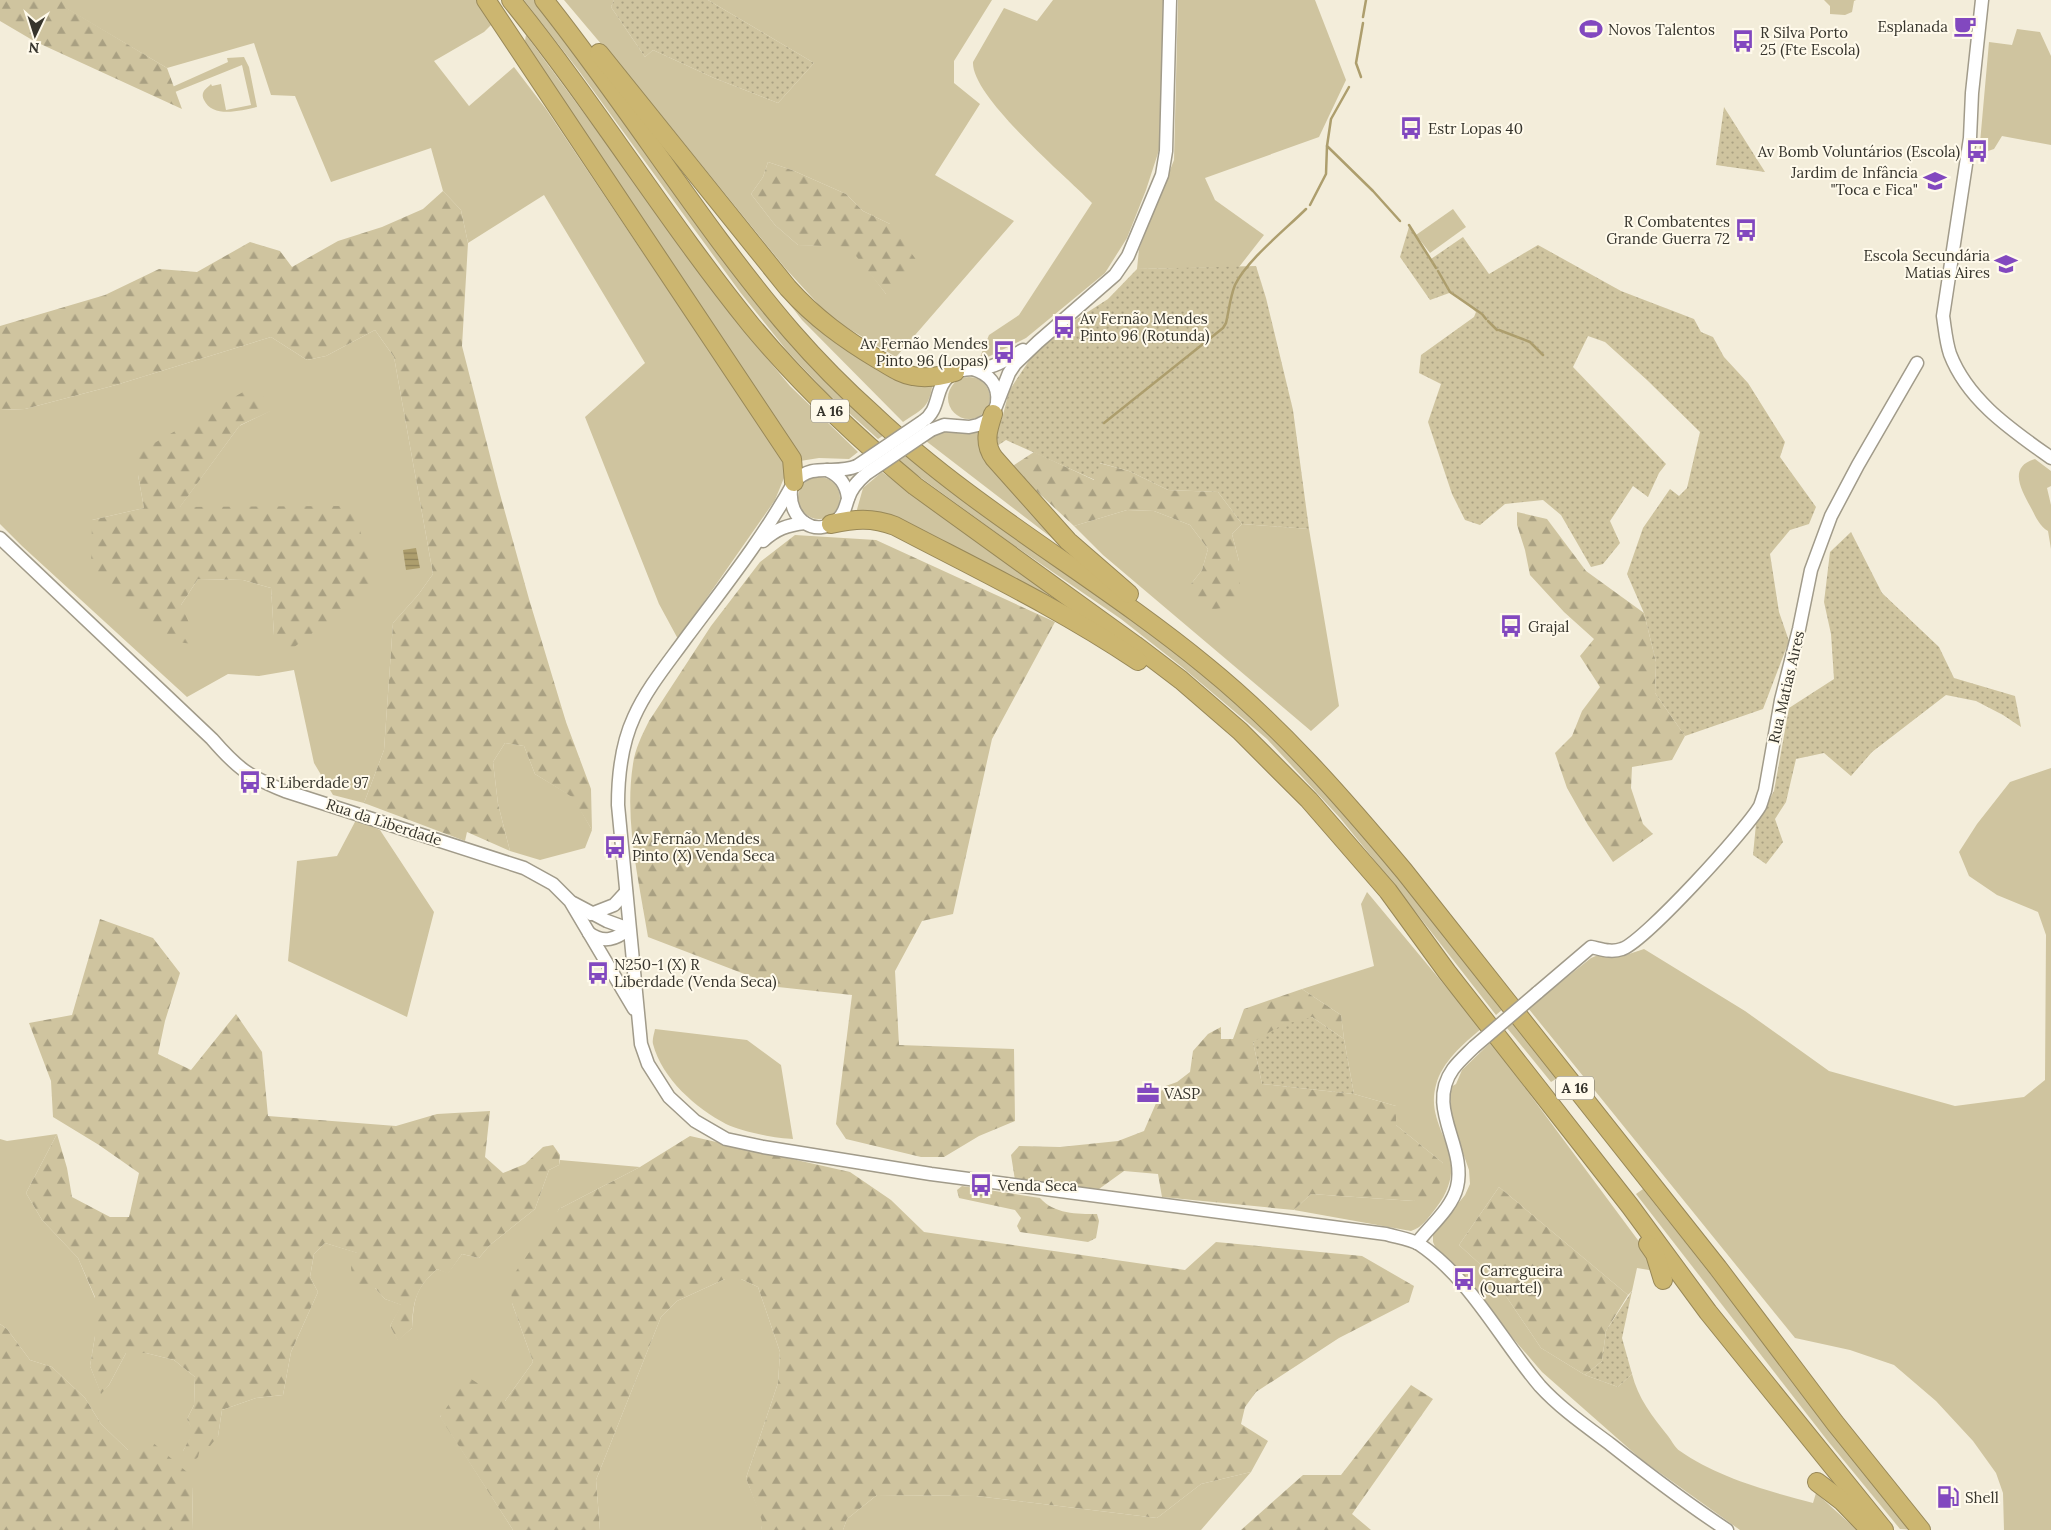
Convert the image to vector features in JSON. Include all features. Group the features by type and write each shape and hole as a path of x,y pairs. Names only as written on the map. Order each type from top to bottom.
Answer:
{"highway":[{"path":"486,0 792,459 792,486"},
{"name":"A 16","path":"511,0 581,90 684,238 727,294 777,354 829,410 881,458 915,486 1181,680 1240,731 1310,800 1388,891 1447,972 1630,1206 1708,1312 1884,1530"},
{"name":"A 16","path":"544,0 609,86 748,278 794,335 822,365 878,419 936,469 1123,603 1206,666 1272,725 1351,807 1404,871 1718,1268 1835,1423 1921,1530"},
{"path":"555,0 788,288 812,314 847,341 900,372 920,377 941,376 955,372"},
{"name":"A 16","path":"995,409 987,437 988,447 994,458 1068,541 1110,579 1166,622 1206,666"},
{"name":"A 16","path":"830,524 870,519 895,526 1077,622 1240,731"},
{"path":"1630,1206 1635,1225 1655,1254 1663,1280"},
{"path":"1718,1268 1788,1348 1797,1353"},
{"path":"1816,1482 1842,1502 1870,1530"}],"main road":[{"path":"939,395 944,414 950,421 968,427 986,421 995,409 1009,373 1015,364 1115,275 1128,256 1162,175 1166,150 1170,0"},
{"path":"1982,0 1972,93 1970,138 1943,316 1946,340 1950,355 1964,382 1983,404 2002,422 2051,458"},
{"path":"1038,342 988,368 964,369 947,377 926,426 861,470 817,469 800,475 749,552 644,698 622,750 618,778 618,805 637,1016 641,1044 648,1064 669,1097 695,1121 726,1138 763,1148 924,1173 1386,1234 1417,1243 1446,1266 1460,1282 1501,1332 1540,1386 1573,1416 1648,1474 1726,1530"},
{"name":"Rua Matias Aires","path":"1417,1243 1453,1198 1457,1186 1459,1167 1442,1106 1448,1077 1454,1068 1474,1047 1591,947 1611,951 1622,949 1631,944 1663,916 1743,828 1760,806 1765,791 1781,700 1811,570 1831,516 1917,363"},
{"path":"973,369 982,372 990,378 995,386 998,396 995,409"},
{"path":"926,426 959,425"},
{"path":"826,470 835,474 842,481 848,498"},
{"path":"749,552 773,531 783,526 805,523 822,527 830,524 843,514 861,470"},
{"path":"792,486 790,499 792,509 797,517 805,523"},
{"name":"Rua da Liberdade","path":"0,538 212,739 234,764 256,779 285,791 524,868 552,884 570,901 637,1016"},
{"path":"591,914 614,904 626,892"},
{"path":"570,901 591,914 629,929"},
{"path":"589,933 601,939 609,940 616,938 629,929"}],"green space":[{"path":"0,0 65,0 65,7 167,68 182,109 34,41 0,21"},
{"path":"65,0 480,0 496,20 484,32 434,61 469,106 514,67 546,109 785,464 786,473 775,500 678,639 659,604 585,417 645,363 544,195 468,243 461,210 443,191 431,148 331,182 295,96 271,95 254,43 167,68 64,7"},
{"path":"524,0 536,0 714,241 886,434 878,439 827,393 788,352 740,292 579,71"},
{"path":"564,0 614,0 611,7 645,57 653,50 714,78 778,103 814,63 708,0 992,0 954,61 954,83 980,104 935,175 1014,221 896,357 831,318 786,269 662,116","holes":["768,162 792,170 846,194 863,211 890,224 886,294 850,246 798,245 775,225 751,194 763,177"]},
{"path":"614,0 708,0 814,63 778,103 714,78 653,50 645,57 611,7"},
{"path":"1053,0 1163,0 1160,147 1127,238 1105,273 1026,338 988,357 980,357 989,335 1019,315 1092,203 1042,156 1003,115 976,77 973,62 1004,8 1037,21"},
{"path":"1178,0 1315,0 1346,80 1319,137 1205,178 1215,200 1264,235 1239,267 1137,269 1139,249 1174,160"},
{"path":"1824,0 1856,0 1854,1 1852,12 1845,15 1830,14 1830,6"},
{"path":"2017,29 2040,32 2051,56 2051,145 2002,136 1994,149 1979,154 1989,42 2012,45"},
{"path":"526,35 750,338 790,386 858,452 849,459 819,458 800,461 525,41"},
{"path":"244,57 249,67 257,107 228,112 214,110 204,100 204,91 211,84 212,86 221,84 226,110 251,105 242,65 175,92 170,88 228,62 227,58"},
{"path":"1724,107 1765,172 1716,165"},
{"path":"768,162 792,170 846,194 863,211 890,224 920,265 886,294 849,247 798,245 775,225 751,194 763,177"},
{"path":"443,191 461,210 468,243 462,346 529,599 566,722 591,789 592,830 572,797 535,774 524,746 505,743 493,762 498,804 510,851 467,832 465,841 364,803 384,750 393,623 418,595 433,574 394,357 375,330 326,356 307,360 271,337 116,385 25,409 0,410 0,326 105,295 159,269 197,272 250,242 280,251 292,267 338,241 382,227 423,209"},
{"path":"704,194 798,305 933,382 930,397 916,414 903,422 802,320"},
{"path":"1453,209 1466,227 1430,253 1416,235"},
{"path":"1409,227 1431,259 1463,237 1489,274 1538,245 1621,291 1694,319 1701,332 1713,337 1724,357 1748,383 1785,442 1780,457 1816,507 1809,524 1790,530 1770,554 1779,612 1789,641 1763,709 1685,736 1655,693 1656,662 1644,613 1627,574 1643,528 1670,489 1679,496 1687,488 1700,432 1605,342 1588,336 1573,367 1666,464 1659,473 1648,497 1633,486 1610,521 1620,543 1603,564 1591,567 1561,515 1543,500 1505,504 1480,525 1465,520 1452,494 1428,422 1441,384 1419,373 1421,355 1474,317 1476,312 1452,292 1430,300 1400,257"},
{"path":"1256,266 1266,298 1293,410 1309,529 1242,524 1218,492 1168,490 1129,471 1100,463 1095,480 1006,440 997,446 994,431 1002,419 1009,391 1036,350 1066,326 1108,299 1137,269"},
{"path":"375,330 394,357 433,574 418,595 393,623 384,750 364,803 333,795 314,763 294,670 259,676 228,674 187,697 0,524 0,410 25,409 116,385 271,337 307,360 326,356","holes":["239,426 179,508 375,585 274,635 271,588 243,580 198,579 181,605 92,520 144,508 138,475"]},
{"path":"969,377 984,383 990,398 984,413 969,419 954,413 948,398 954,383"},
{"path":"250,388 265,398 272,410 240,425 180,507 353,506 376,585 289,651 274,635 271,588 243,580 198,579 181,605 199,645 164,640 91,575 92,520 144,508 138,475 137,453"},
{"path":"951,428 965,434 980,431 1056,541 926,441 936,434"},
{"path":"1034,452 1094,480 1099,463 1129,471 1168,490 1218,492 1242,524 1232,534 1239,561 1241,605 1197,612 1191,584 1202,570 1208,549 1190,525 1154,511 1127,510 1074,526 1011,467"},
{"path":"906,455 1150,630 1273,734 1338,803 1504,1008 1496,1015 1340,818 1267,739 1182,667 1121,619 1012,544 898,461"},
{"path":"2035,459 2051,471 2051,486 2047,488 2051,505 2051,549 2048,531 2036,517 2023,493 2019,479 2022,467"},
{"path":"882,472 1056,599 1059,604 856,513 863,488"},
{"path":"815,477 823,477 834,483 840,498 834,513 823,519 815,519 804,513 798,502 798,494 804,483"},
{"path":"1127,510 1154,511 1190,525 1208,549 1202,570 1191,584 1239,561 1232,534 1242,524 1309,529 1339,706 1311,731 1103,555 1074,526"},
{"path":"1517,512 1547,519 1586,571 1644,613 1656,662 1655,693 1685,736 1672,760 1632,767 1631,788 1643,824 1653,834 1613,862 1588,825 1567,788 1555,753 1572,736 1582,711 1600,687 1580,656 1594,639 1564,612 1530,575 1517,525"},
{"path":"1851,532 1882,593 1939,647 1954,678 2015,696 2021,727 1976,701 1946,695 1872,752 1851,776 1824,753 1796,759 1786,802 1775,819 1783,842 1766,864 1753,855 1756,824 1774,791 1789,708 1834,679 1831,634 1824,602 1830,552"},
{"path":"795,535 876,540 1055,622 992,739 953,914 922,921 895,971 899,1045 1014,1049 1015,1121 979,1136 944,1157 921,1157 846,1139 836,1124 852,995 778,987 648,937 631,829 631,786 637,747 649,721 711,626 760,562"},
{"path":"505,743 524,746 535,774 573,797 592,830 585,848 540,860 510,851 498,804 493,762"},
{"path":"2051,768 2051,1530 2004,1530 2003,1493 1996,1473 1973,1441 1936,1401 1894,1365 1850,1350 1795,1338 1528,1008 1591,958 1603,953 1626,955 1644,949 1745,1011 1829,1071 1955,1106 2024,1097 2045,1080 2046,935 2038,912 1997,895 1969,876 1959,852 1977,824 2010,782"},
{"path":"356,820 380,830 434,912 407,1017 288,961 297,861 337,856"},
{"path":"1367,892 1481,1029 1460,1047 1448,1061 1436,1085 1434,1101 1436,1116 1450,1158 1451,1173 1447,1189 1436,1208 1422,1225 1411,1231 1294,1210 1311,1194 1414,1201 1443,1163 1396,1125 1396,1106 1354,1094 1341,1015 1302,989 1374,966 1361,904"},
{"path":"100,919 153,938 180,973 165,1021 158,1054 191,1070 236,1014 262,1052 268,1116 396,1126 437,1114 490,1111 485,1157 503,1173 525,1164 543,1147 553,1145 560,1155 559,1165 549,1170 535,1209 490,1245 479,1258 462,1254 448,1274 437,1269 424,1282 415,1302 412,1328 398,1341 390,1326 401,1305 385,1299 375,1288 368,1292 353,1284 351,1267 357,1253 325,1243 314,1254 310,1277 318,1292 291,1352 283,1395 256,1398 222,1410 218,1436 210,1446 201,1445 198,1457 190,1465 183,1451 193,1432 187,1419 194,1405 195,1377 174,1360 146,1353 126,1353 109,1385 101,1394 90,1366 95,1336 95,1297 78,1258 42,1220 26,1193 57,1134 67,1168 72,1197 110,1217 129,1217 139,1173 99,1145 53,1117 51,1081 29,1023 72,1015"},
{"path":"1302,989 1341,1015 1344,1039 1312,1017 1253,1042 1262,1084 1354,1094 1396,1106 1396,1125 1443,1163 1438,1193 1414,1201 1311,1194 1294,1210 1162,1197 1158,1174 1124,1171 1099,1189 1015,1180 1011,1155 1019,1146 1060,1147 1118,1141 1144,1131 1163,1087 1177,1082 1190,1072 1193,1051 1208,1034 1221,1027 1221,1039 1233,1039 1244,1009"},
{"path":"1312,1017 1344,1039 1354,1094 1262,1084 1253,1042 1282,1025"},
{"path":"1514,1022 1559,1077 1551,1082 1507,1028"},
{"path":"655,1029 747,1040 781,1065 793,1139 768,1136 732,1127 703,1110 682,1091 664,1069 657,1057 653,1042"},
{"path":"1491,1042 1649,1255 1655,1271 1637,1268 1632,1291 1628,1295 1499,1187 1459,1245 1491,1274 1541,1348 1585,1375 1618,1387 1632,1374 1646,1406 1680,1451 1710,1469 1762,1489 1813,1503 1816,1493 1857,1530 1740,1530 1642,1460 1542,1372 1436,1249 1433,1242 1433,1234 1465,1195 1470,1184 1469,1170 1452,1122 1449,1088 1456,1084 1462,1070"},
{"path":"57,1134 26,1193 42,1220 78,1258 95,1298 95,1336 90,1366 101,1393 109,1385 126,1353 146,1353 174,1360 195,1377 194,1405 187,1419 194,1432 183,1451 218,1436 222,1410 256,1398 283,1395 291,1352 318,1292 310,1277 314,1254 325,1243 358,1253 375,1288 385,1299 402,1305 390,1326 398,1340 412,1328 417,1295 430,1276 437,1269 448,1273 462,1254 479,1258 490,1245 535,1209 549,1170 559,1165 560,1160 640,1167 559,1209 512,1303 533,1362 505,1401 440,1416 513,1530 192,1530 193,1488 128,1450 101,1424 85,1398 52,1367 30,1360 7,1329 0,1324 0,1139 7,1141"},
{"path":"690,1136 850,1172 891,1200 924,1232 1185,1270 1216,1242 1362,1256 1414,1286 1409,1302 1339,1338 1256,1392 1245,1407 1241,1424 1268,1441 1251,1472 1201,1484 1157,1518 976,1496 877,1495 847,1519 843,1530 761,1530 762,1521 746,1478 778,1383 780,1352 758,1287 741,1279 725,1279 677,1301 661,1317 596,1480 600,1530 513,1530 440,1417 468,1377 505,1401 533,1362 512,1303 510,1280 559,1209 640,1167"},
{"path":"962,1186 1040,1198 1052,1207 1066,1212 1097,1214 1099,1221 1096,1238 1088,1242 1020,1232 1017,1226 1021,1218 1015,1210 959,1198 957,1190"},
{"path":"1499,1187 1628,1295 1606,1331 1602,1361 1585,1375 1541,1348 1491,1274 1459,1245"},
{"path":"1643,1189 1913,1530 1900,1529 1827,1440 1636,1194"},
{"path":"725,1279 741,1279 758,1287 780,1352 778,1383 746,1478 763,1521 761,1530 600,1530 596,1480 661,1317 677,1301"},
{"path":"1632,1291 1622,1338 1632,1374 1618,1387 1585,1375 1602,1361 1606,1331"},
{"path":"0,1324 7,1329 30,1360 52,1367 85,1398 101,1424 128,1450 151,1441 188,1473 193,1484 192,1530 0,1530"},
{"path":"1411,1385 1433,1399 1352,1514 1371,1530 1241,1530 1303,1475 1341,1475"},
{"path":"1251,1472 1201,1530 843,1530 847,1519 877,1495 976,1496 1157,1518 1201,1484"}],"shaded area":[{"path":"416,548 420,568 406,570 403,550"}],"waterway":[{"path":"1363,17 1366,0"},
{"path":"1361,77 1356,63 1363,23"},
{"path":"1349,87 1331,119 1327,146 1373,191 1400,221"},
{"path":"1310,205 1326,174 1327,146"},
{"path":"1104,423 1223,328 1226,323 1233,290 1241,275 1257,255 1306,209"},
{"path":"1409,225 1436,268"},
{"path":"1438,271 1450,292 1482,314 1486,319"},
{"path":"1488,321 1497,330"},
{"path":"1499,330 1530,342 1543,355"}],"place":[{"name":"Esplanada","path":"1965,26"},
{"name":"Novos Talentos","path":"1591,29"},
{"name":"R Silva Porto 25 (Fte Escola)","path":"1743,41"},
{"name":"Estr Lopas 40","path":"1411,128"},
{"name":"Av Bomb Voluntários (Escola)","path":"1977,151"},
{"name":"Jardim de Infância \"Toca e Fica\"","path":"1935,181"},
{"name":"R Combatentes Grande Guerra 72","path":"1746,230"},
{"name":"Escola Secundária Matias Aires","path":"2006,264"},
{"name":"Av Fernão Mendes Pinto 96 (Rotunda)","path":"1064,327"},
{"name":"Av Fernão Mendes Pinto 96 (Lopas)","path":"1004,352"},
{"name":"Grajal","path":"1511,626"},
{"name":"R Liberdade 97","path":"250,782"},
{"name":"Av Fernão Mendes Pinto (X) Venda Seca","path":"615,847"},
{"name":"N250-1 (X) R Liberdade (Venda Seca)","path":"598,973"},
{"name":"VASP","path":"1148,1093"},
{"name":"Venda Seca","path":"981,1185"},
{"name":"Carregueira (Quartel)","path":"1464,1279"},
{"name":"Shell","path":"1948,1497"}]}
